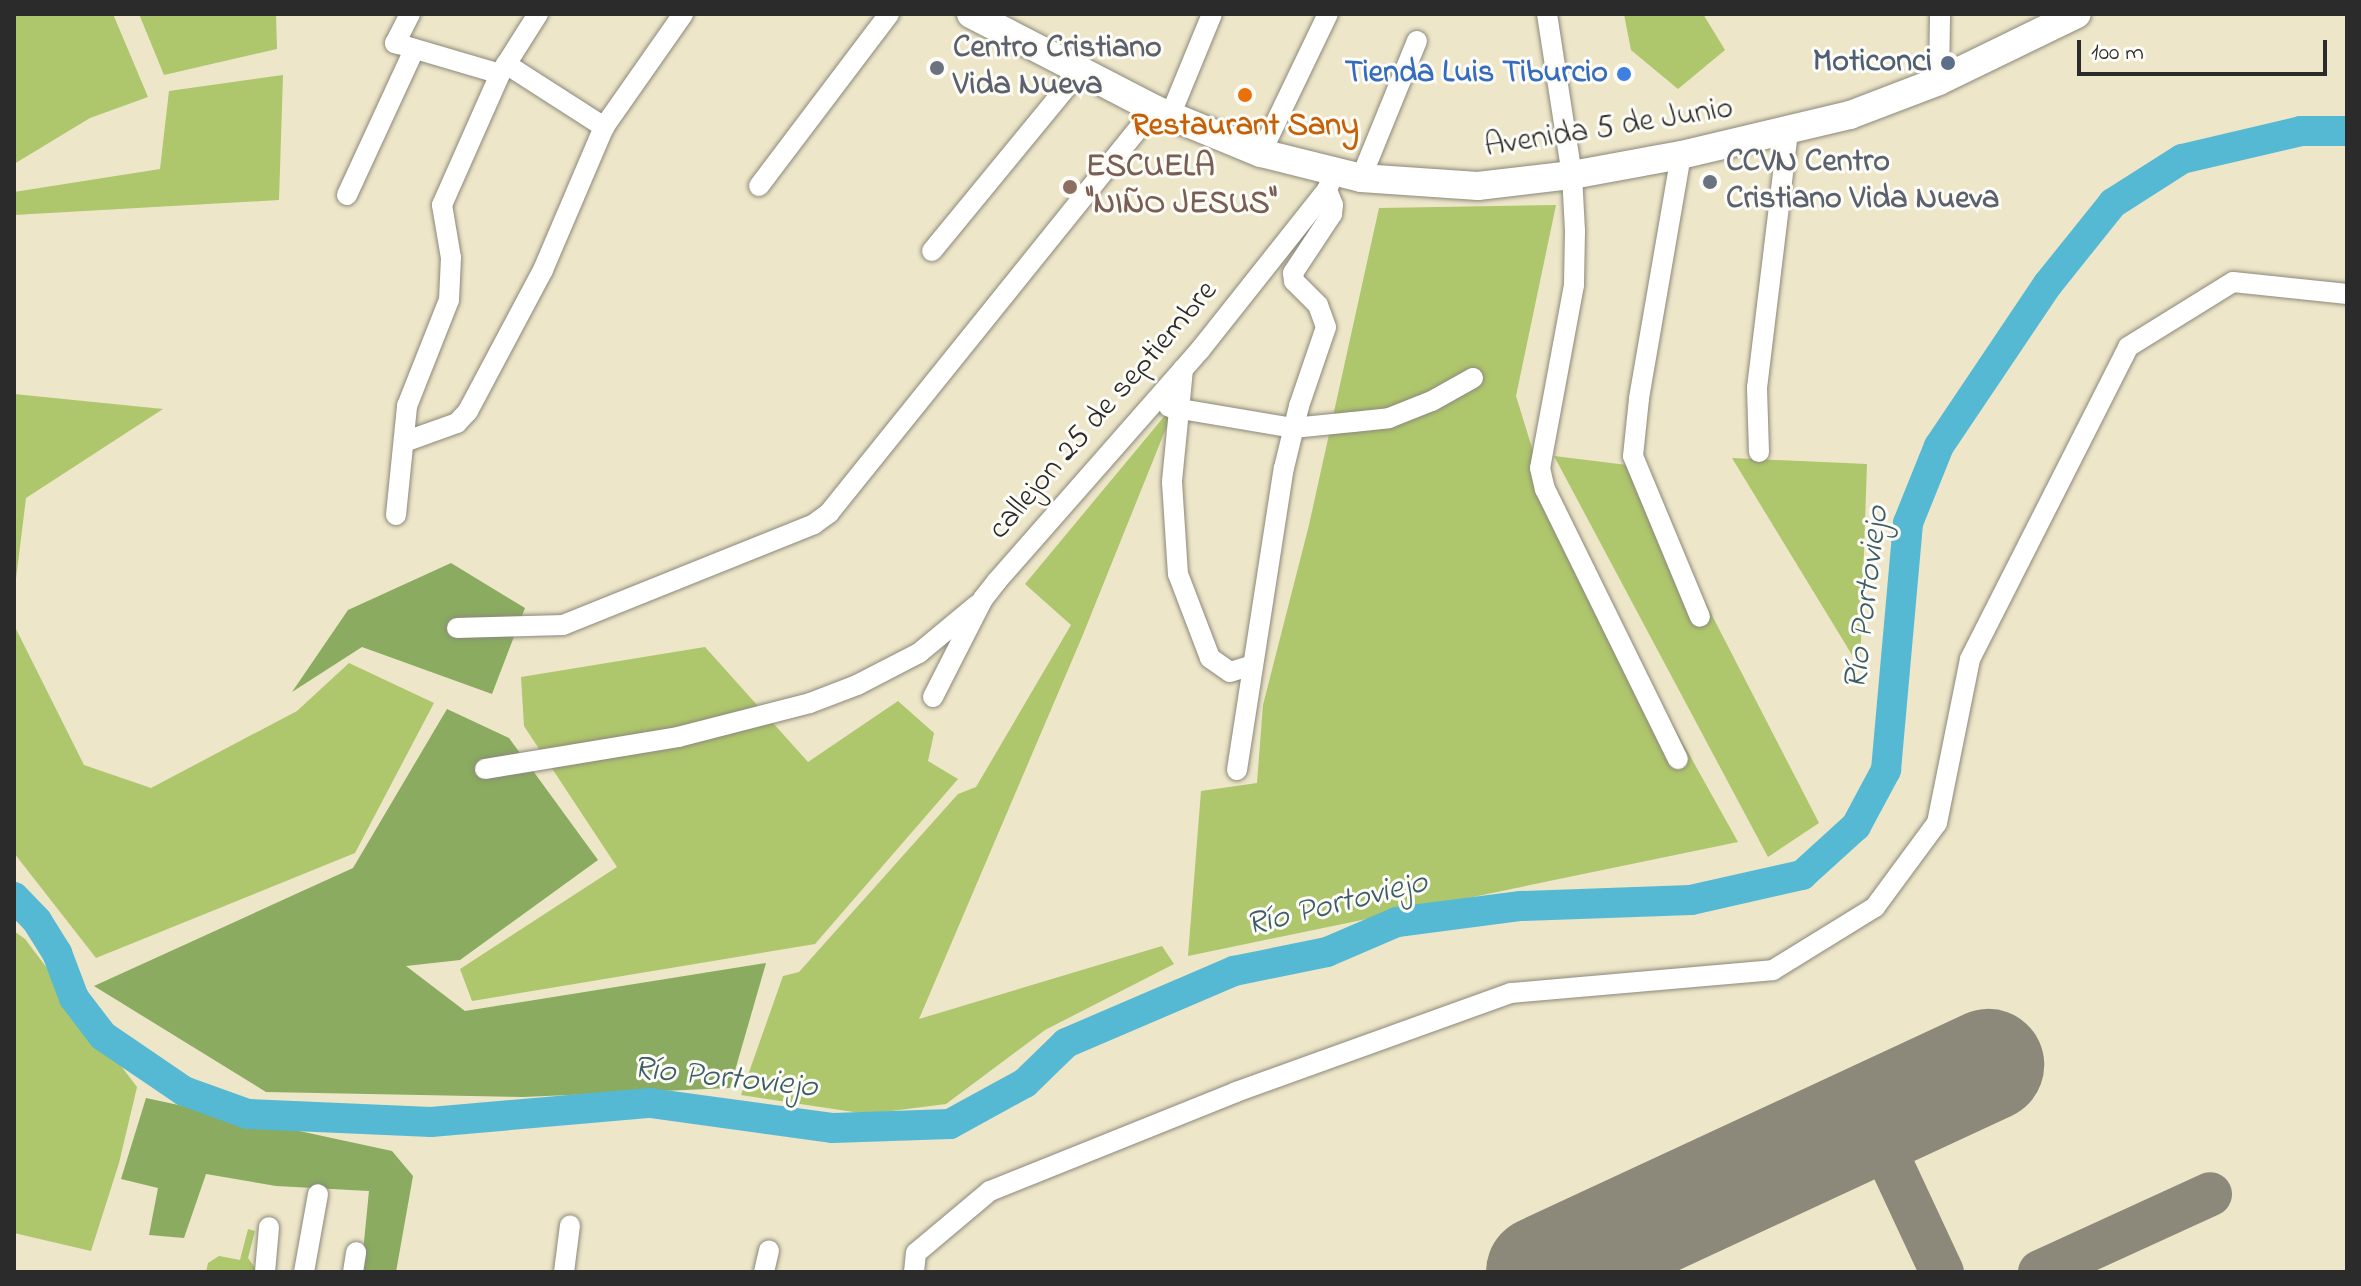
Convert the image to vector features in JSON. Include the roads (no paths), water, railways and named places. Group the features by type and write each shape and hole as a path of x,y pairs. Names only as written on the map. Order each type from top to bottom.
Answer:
{"street":[{"path":"410,14 395,43 503,69 604,127"},
{"path":"396,515 407,406 449,300 451,258 442,205 503,69 538,14"},
{"path":"404,442 457,423 468,411 543,270 604,127 683,14"},
{"path":"759,186 889,14"},
{"name":"Avenida 5 de Junio","path":"971,14 1162,113 1341,181 1478,186 1572,175 1681,155 1850,115 1939,81 2077,14"},
{"path":"457,628 563,625 793,536 822,519 1162,113 1212,14"},
{"path":"1261,153 1328,14"},
{"path":"1547,14 1572,175 1574,285 1540,468 1545,489 1678,759"},
{"path":"1939,81 1940,14"},
{"path":"1237,770 1284,468 1293,428 1326,327 1318,305 1294,281 1293,273 1332,214 1341,181 1417,41"},
{"path":"347,195 414,50"},
{"path":"932,251 1079,72"},
{"path":"1759,452 1757,388 1788,132"},
{"path":"1681,155 1639,399 1633,456 1700,617"},
{"name":"callejon 25 de septiembre","path":"933,697 983,599 1341,181"},
{"path":"914,1272 916,1253 990,1191 1236,1092 1511,993 1773,970 1875,907 1937,823 1970,659 2128,347 2233,282 2347,294"},
{"path":"1183,369 1172,482 1178,574 1203,644 1220,668 1240,671 1253,665"},
{"path":"1153,404 1293,428 1389,418 1432,401 1473,378"},
{"path":"485,769 678,737 810,703 857,685 919,653 983,599"},
{"path":"304,1272 318,1194"},
{"path":"564,1272 570,1225"},
{"path":"265,1272 269,1227"},
{"path":"764,1272 769,1251"}],"waterway":[{"name":"Río Portoviejo","path":"14,897 37,921 57,953 74,998 103,1036 184,1091 248,1114 431,1122 650,1103 833,1128 950,1124 1025,1083 1066,1043 1234,971 1327,952 1397,922 1521,906 1691,900 1802,875 1856,826 1886,770 1908,523 1939,446 2048,284 2113,203 2182,159 2301,131 2347,131"}],"place":[{"name":"Moticonci","path":"1948,63"},
{"name":"Centro Cristiano Vida Nueva","path":"937,68"},
{"name":"Tienda Luis Tiburcio","path":"1624,74"},
{"name":"Restaurant Sany","path":"1245,95"},
{"name":"CCVN Centro Cristiano Vida Nueva","path":"1710,182"},
{"name":"ESCUELA \"NIÑO JESUS\"","path":"1070,187"}]}
